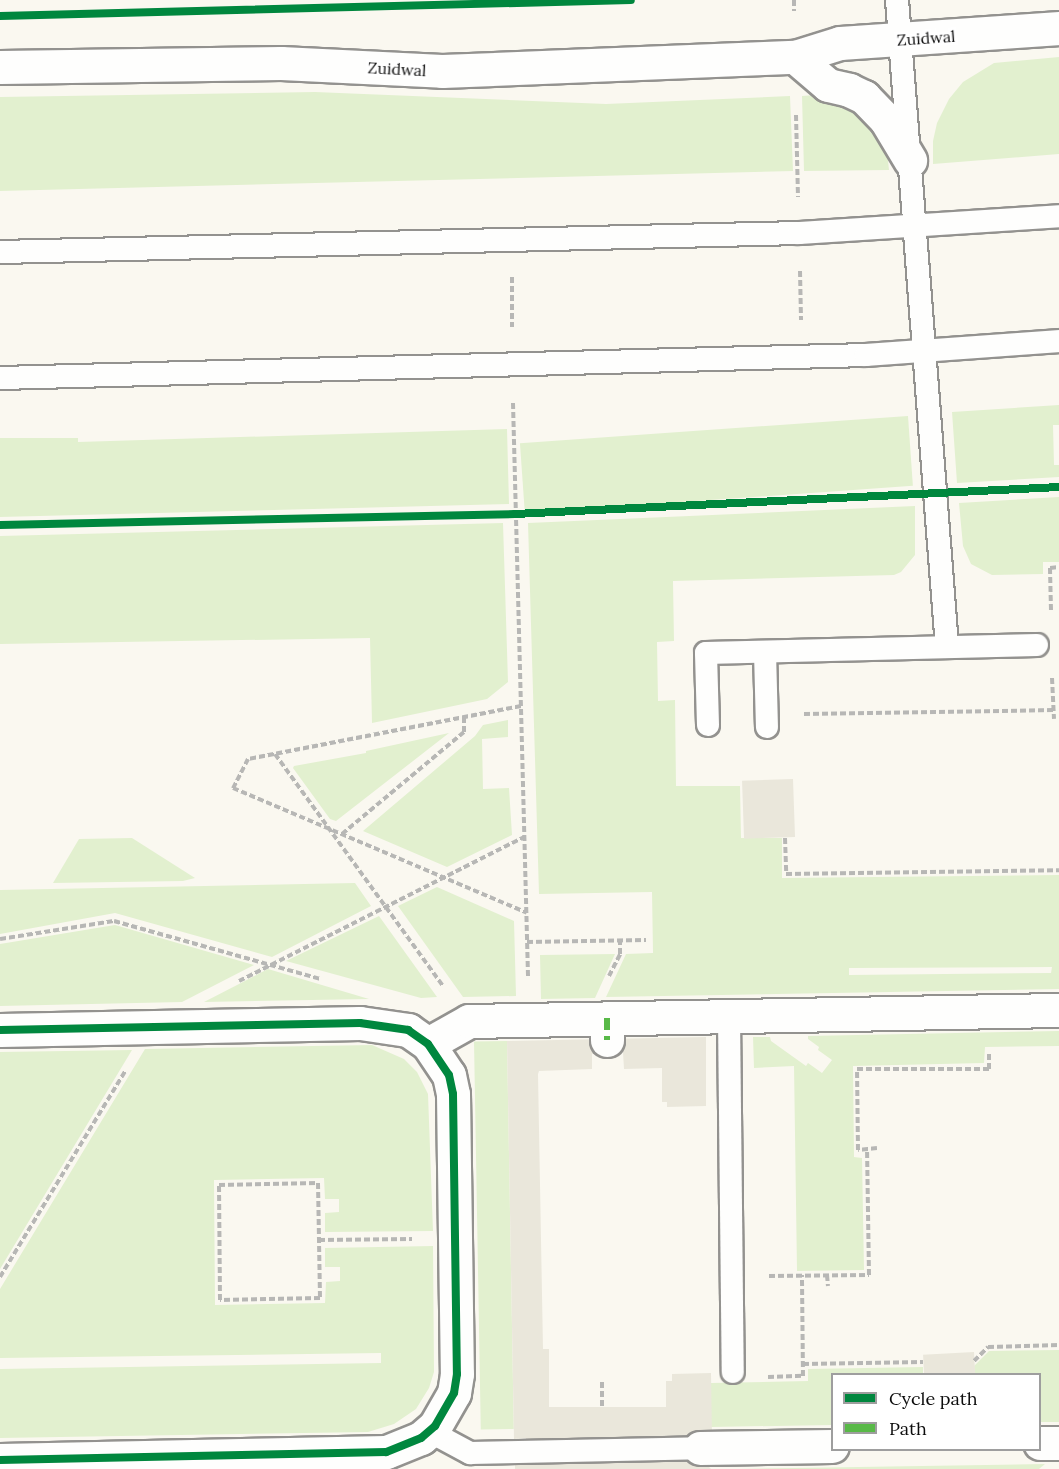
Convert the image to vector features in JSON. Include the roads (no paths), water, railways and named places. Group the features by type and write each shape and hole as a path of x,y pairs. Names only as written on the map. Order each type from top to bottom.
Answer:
{"street":[{"name":"Zuidwal","path":"0,67 281,63 442,71 795,57 840,43 1059,28"},
{"path":"795,57 828,84 864,97 886,120 910,160"},
{"path":"428,1044 469,1021 530,1019 607,1029 729,1016 1059,1010"},
{"path":"0,1030 360,1023 408,1030 428,1044 449,1075 453,1094 458,1374 446,1410 429,1431 405,1447 368,1454 0,1460"},
{"path":"1041,1443 1059,1443"},
{"path":"700,1448 831,1446"}],"lane":[{"path":"897,0 926,351 947,647"},
{"path":"0,252 799,234 1059,216"},
{"path":"0,378 802,356 926,351 1059,341"},
{"path":"708,725 706,653 1037,645"},
{"path":"765,652 767,721"},
{"path":"729,1016 733,1372"},
{"path":"429,1431 470,1453 700,1448"}]}
